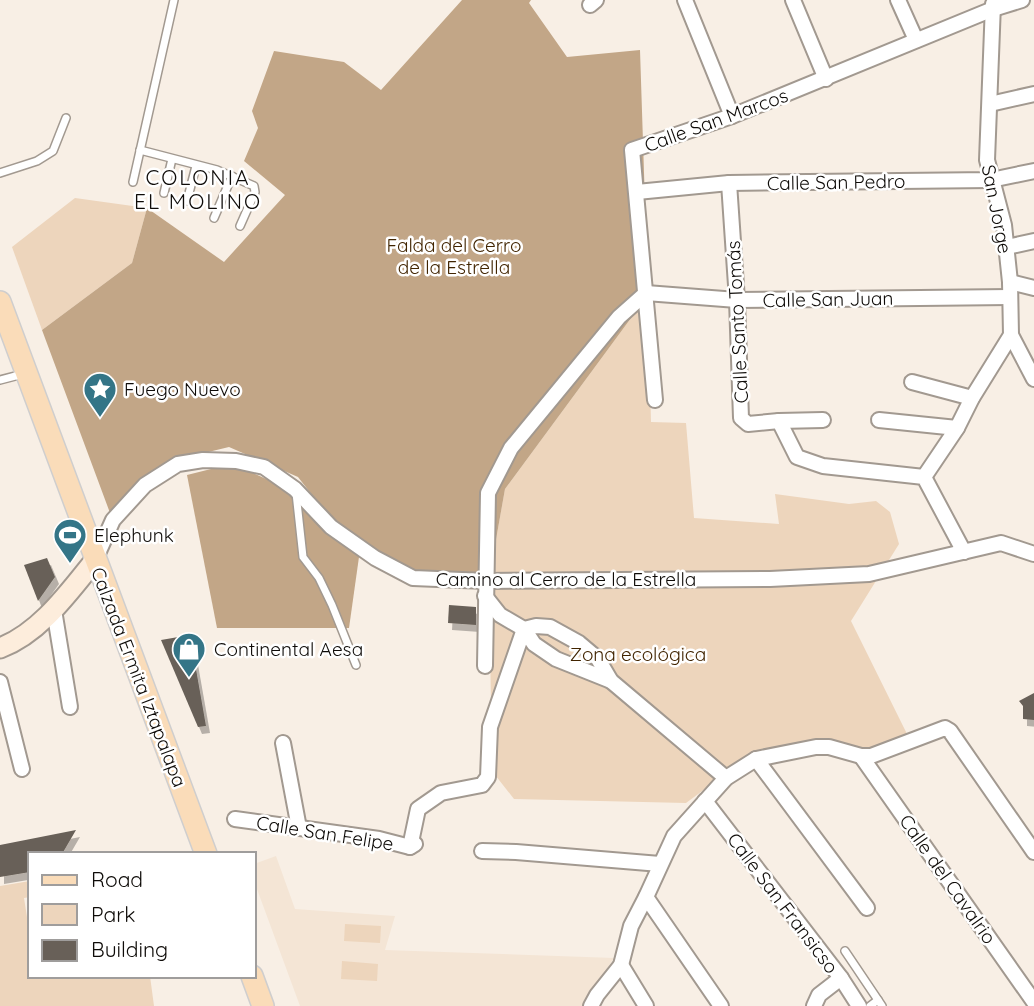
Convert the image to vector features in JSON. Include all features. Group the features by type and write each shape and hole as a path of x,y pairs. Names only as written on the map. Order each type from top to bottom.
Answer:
{"main road":[{"name":"Calzada Ermita Iztapalapa","path":"0,302 4,328 25,373 205,852"},
{"path":"253,978 263,1006"}],"street":[{"path":"685,0 732,116"},
{"path":"793,0 826,79"},
{"path":"898,0 916,40"},
{"name":"Calle San Marcos","path":"655,400 632,150 732,116 826,79 993,5 1022,0"},
{"name":"San Jorge","path":"993,5 986,160 1004,225 1011,335"},
{"path":"990,104 1034,94"},
{"name":"Calle San Pedro","path":"637,192 729,183 991,180 1034,170"},
{"name":"Calle Santo Tomás","path":"729,183 741,418 748,424 823,420"},
{"path":"1007,247 1034,241"},
{"name":"Calle San Juan","path":"646,293 737,300 1034,288"},
{"path":"485,666 488,493 511,448 619,317 646,293"},
{"path":"1011,335 1034,379"},
{"path":"924,477 957,428 1011,335"},
{"path":"912,382 972,398"},
{"path":"879,420 957,428"},
{"path":"779,421 797,457 822,466 924,477"},
{"name":"Camino al Cerro de la Estrella","path":"95,561 113,520 145,485 178,464 203,460 236,461 264,467 295,489 331,527 375,558 413,578 485,589 869,574 1001,543 1034,554"},
{"path":"924,477 964,552"},
{"path":"0,648 12,644 54,610 95,561"},
{"path":"485,589 500,615 524,629 534,644 556,659 611,681 726,778"},
{"path":"54,610 70,707"},
{"path":"524,629 550,627 579,643 598,659 611,681"},
{"name":"Calle San Felipe","path":"234,819 413,846 418,809 441,793 482,785 488,777 490,727 524,629"},
{"path":"0,682 22,769"},
{"path":"591,1006 621,965 631,926 674,836 726,778 756,759 816,747 830,747 861,756 871,756 945,728 950,730 1034,852"},
{"path":"283,743 299,828"},
{"name":"Calle del Cavalrio","path":"861,756 1034,1002"},
{"path":"756,759 866,908"},
{"name":"Calle San Fransicso","path":"705,801 841,978 859,1006"},
{"path":"482,851 660,864"},
{"path":"646,897 721,1006"},
{"path":"621,965 646,1006"},
{"path":"814,1006 819,995 841,978"}],"lane":[{"path":"133,182 174,0"},
{"path":"0,173 37,161 53,151 66,118"},
{"path":"140,150 232,176 254,186 255,192 240,226"},
{"path":"164,192 172,159"},
{"path":"187,201 196,166"},
{"path":"215,218 232,176"},
{"path":"0,380 25,373"},
{"path":"295,489 303,557 332,605 356,666"},
{"path":"845,951 880,1003 870,1006"}],"shaded area":[{"path":"276,856 295,909 395,916 385,950 614,958 582,1006 300,1006 256,886 256,863"}],"green space":[{"name":"Falda del Cerro de la Estrella","path":"462,0 531,0 529,3 567,57 640,50 648,295 505,489 489,579 421,578 337,527 298,477 229,447 175,460 113,521 42,330 132,263 147,208 224,262 285,195 244,161 258,128 252,111 274,51 344,62 381,90"},
{"path":"75,198 147,208 132,263 42,330 12,247"},
{"name":"Zona ecológica","path":"648,295 651,422 686,423 694,518 779,524 775,494 849,504 876,501 890,512 899,544 851,621 909,738 873,751 756,751 686,803 514,799 492,771 489,579 505,489"},
{"path":"215,468 244,469 282,486 359,557 349,628 217,628 187,475"},
{"path":"28,881 28,897 24,898 28,917 28,978 150,978 154,1006 0,1006 0,886"},
{"path":"345,924 381,926 380,943 344,941"},
{"path":"342,961 378,964 377,981 341,979"}],"building":[{"path":"47,558 55,577 38,601 24,565"},
{"path":"449,605 476,607 476,625 448,623"},
{"path":"190,635 206,726 198,727 161,640"},
{"path":"1034,693 1034,720 1023,719 1023,706 1019,701"},
{"path":"76,830 63,852 28,852 28,872 0,877 0,845"}],"place":[{"name":"Fuego Nuevo","path":"100,419"},
{"name":"Elephunk","path":"70,565"},
{"name":"Continental Aesa","path":"189,679"}],"district":[{"name":"COLONIA EL MOLINO","path":"198,190"}]}
